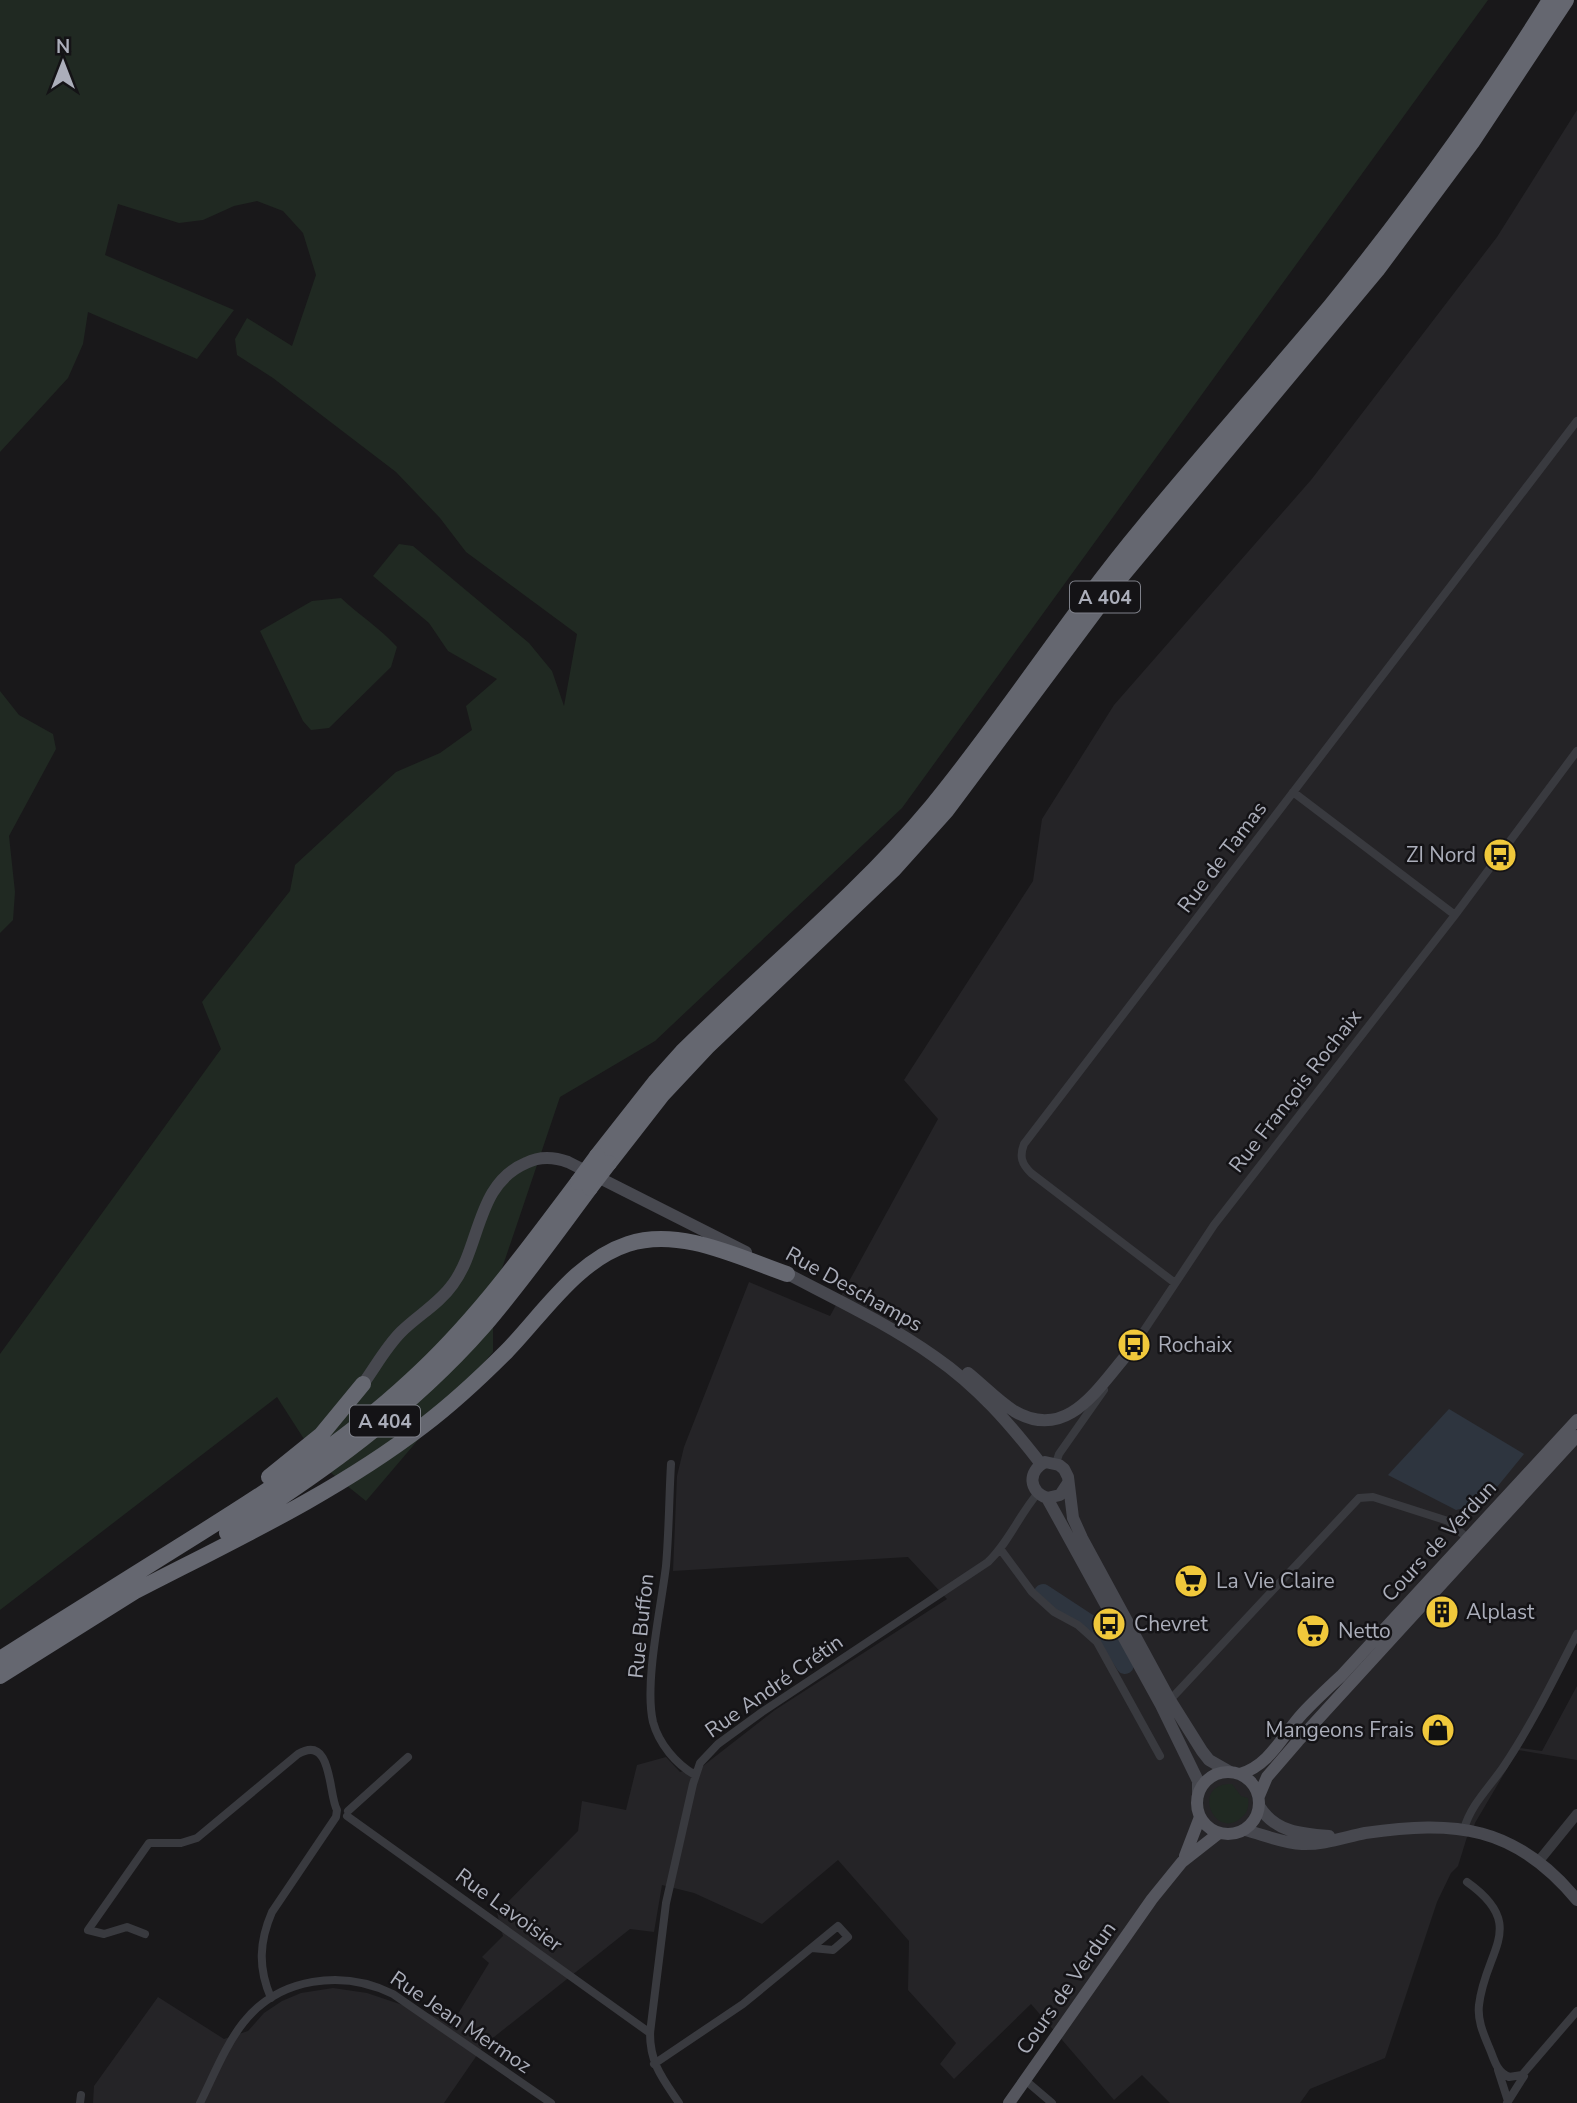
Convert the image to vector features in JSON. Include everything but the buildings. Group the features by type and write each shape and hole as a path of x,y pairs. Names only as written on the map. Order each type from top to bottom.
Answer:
{"highway":[{"name":"A 404","path":"0,1659 295,1489 401,1408 482,1328 603,1160 656,1081 682,1052 859,885 931,807 1116,560 1330,306 1402,215 1460,136 1550,0"},
{"name":"A 404","path":"603,1160 707,1047 894,869 946,811 1116,583 1377,270 1472,142 1566,0"},
{"path":"124,1589 304,1503 378,1459 466,1390 505,1353 580,1272 600,1256 644,1240 676,1240 693,1242 787,1274"},
{"path":"124,1589 303,1451 331,1425 363,1384"},
{"name":"A 404","path":"0,1676 124,1589"}],"main road":[{"name":"Rue Deschamps","path":"363,1384 395,1338 454,1284 469,1256 487,1201 498,1183 514,1169 532,1160 550,1158 568,1162 619,1186 875,1320 920,1347 962,1378 991,1404 1041,1464"},
{"path":"875,1320 957,1364 1015,1411 1038,1420 1059,1419 1079,1409 1130,1351"},
{"name":"Cours de Verdun","path":"1235,1773 1258,1766 1279,1745 1302,1714 1577,1420"},
{"name":"Cours de Verdun","path":"1259,1801 1267,1776 1577,1436"},
{"path":"1259,1801 1253,1823 1236,1834 1219,1833 1207,1826 1200,1817 1197,1805 1198,1781 1161,1705 1043,1495 1032,1481 1036,1468 1041,1464 1051,1462 1064,1469 1073,1518 1082,1538 1170,1700 1209,1760 1249,1780 1273,1822 1290,1831 1344,1837"},
{"path":"1043,1495 1060,1495 1068,1483"},
{"path":"1198,1795 1210,1777 1235,1773"},
{"name":"Cours de Verdun","path":"1182,1862 1200,1817"},
{"path":"1245,1830 1303,1844 1417,1826 1476,1832 1515,1847 1538,1862 1577,1900"},
{"name":"Cours de Verdun","path":"1009,2103 1152,1899 1182,1862 1219,1833"}],"street":[{"name":"Rue de Tamas","path":"1175,1283 1031,1173 1021,1158 1024,1144 1577,421"},
{"name":"Rue François Rochaix","path":"1056,1464 1059,1454 1222,1215 1455,915 1577,751"},
{"path":"1293,792 1455,915"},
{"name":"Rue Buffon","path":"671,1464 666,1564 652,1681 652,1719 657,1735 668,1751 683,1768 695,1775"},
{"name":"Rue André Crétin","path":"679,2103 654,2064 650,2050 650,2033 666,1903 700,1763 718,1744 762,1712 988,1562 1001,1550 1020,1516 1043,1495"},
{"path":"1170,1700 1359,1498 1373,1497 1448,1521 1467,1538"},
{"path":"1001,1550 1032,1592 1097,1642 1160,1756"},
{"path":"1476,1832 1472,1808 1504,1766 1577,1634"},
{"path":"145,1934 127,1927 104,1934 88,1930 149,1843 181,1843 197,1838 304,1751 316,1751 325,1760 337,1813 342,1820 408,1757"},
{"path":"271,1998 262,1972 265,1928 272,1912 337,1813"},
{"name":"Rue Lavoisier","path":"347,1814 650,2033"},
{"path":"1538,1862 1577,1814"},
{"path":"1468,1882 1492,1903 1500,1921 1499,1940 1479,2004 1479,2017 1507,2102"},
{"path":"654,2064 743,2004 811,1948"},
{"name":"Rue Jean Mermoz","path":"200,2103 243,2023 271,1998 298,1985 344,1979 382,1988 407,2002 551,2103"},
{"path":"1507,2102 1529,2069 1577,2011"},
{"path":"1497,2068 1504,2074 1517,2077 1529,2069"},
{"path":"1025,2080 1052,2103"}],"shaded area":[{"path":"0,0 1488,0 902,808 655,1041 560,1097 493,1295 493,1352 366,1501 320,1464 277,1397 0,1610 0,1354 221,1049 202,1002 290,891 295,865 396,772 440,753 472,730 466,706 497,679 448,651 429,623 373,576 399,544 413,546 529,643 552,671 564,706 577,634 466,552 440,518 396,472 273,378 237,355 235,339 247,318 292,346 316,275 303,233 283,211 257,201 234,206 203,220 179,223 118,204 105,255 234,310 197,359 88,312 83,344 68,378 0,452"},
{"path":"1577,110 1577,1643 1520,1748 1542,1751 1577,1686 1577,1760 1518,1750 1475,1823 1474,1826 1478,1830 1467,1837 1458,1866 1451,1873 1437,1902 1385,2058 1310,2089 1300,2103 1170,2103 1142,2075 1114,2100 1031,2004 954,2079 940,2064 956,2043 908,1990 909,1941 838,1860 762,1924 694,1893 662,1885 654,1932 630,1929 484,2045 444,2103 93,2103 94,2086 158,1997 224,2039 248,2031 264,2013 282,2001 301,1993 333,1988 367,1993 453,2022 489,1963 482,1957 503,1936 497,1913 578,1831 582,1801 626,1810 637,1765 666,1757 680,1772 703,1766 775,1710 947,1599 908,1557 673,1571 677,1476 684,1447 749,1282 830,1316 938,1119 904,1080 1033,881 1042,819 1114,705 1311,480 1497,237"},
{"path":"341,598 397,647 391,667 329,728 311,730 303,721 260,631 312,601"},
{"path":"0,691 19,715 53,734 56,749 9,836 15,892 13,920 0,933"},
{"path":"1449,1409 1524,1454 1484,1503 1456,1510 1388,1475"},
{"path":"1232,1784 1241,1796 1248,1798 1247,1809 1241,1818 1231,1823 1222,1822 1215,1817 1209,1800 1212,1792 1219,1786"}],"waterway":[{"path":"1043,1593 1104,1633 1125,1665"}],"place":[{"name":"ZI Nord","path":"1500,855"},
{"name":"Rochaix","path":"1134,1345"},
{"name":"La Vie Claire","path":"1191,1581"},
{"name":"Alplast","path":"1442,1612"},
{"name":"Chevret","path":"1109,1624"},
{"name":"Netto","path":"1313,1631"},
{"name":"Mangeons Frais","path":"1438,1730"}]}
